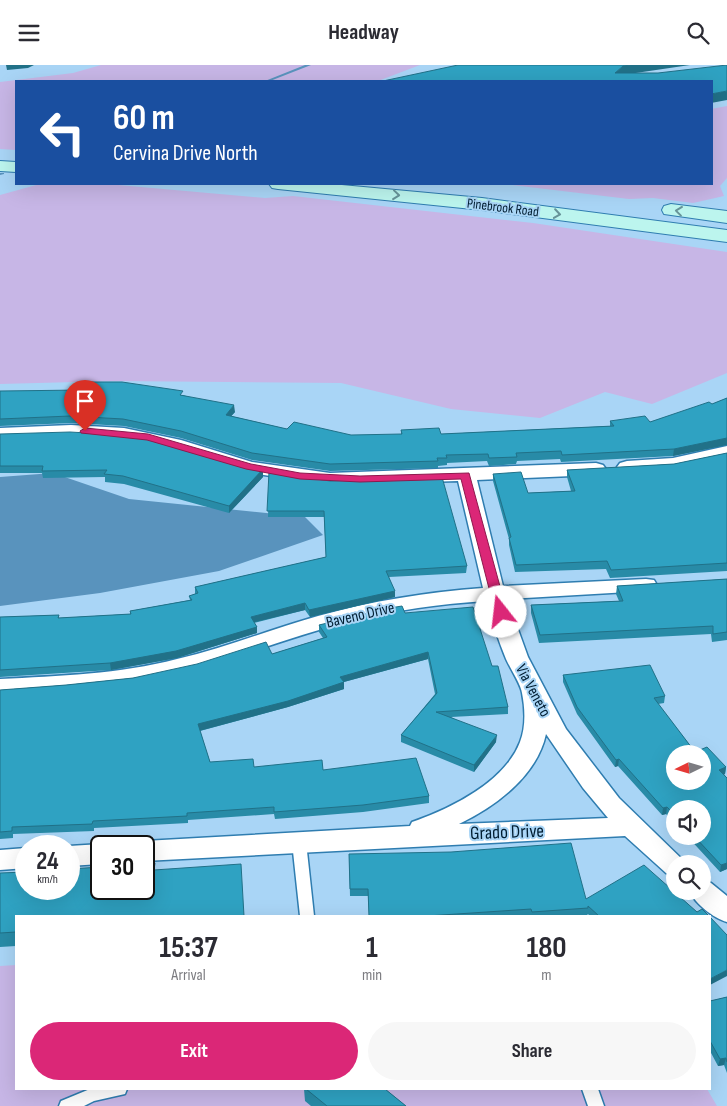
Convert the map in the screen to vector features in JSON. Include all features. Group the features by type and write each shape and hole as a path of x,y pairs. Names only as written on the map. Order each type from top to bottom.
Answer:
{"street":[{"path":"0,154 15,155"},
{"path":"0,166 15,167"},
{"name":"Pinebrook Road","path":"288,185 473,203 727,236"},
{"path":"655,208 727,217"},
{"path":"0,434 71,431 124,433 174,444 250,467 330,479 466,475 663,465 727,452"},
{"name":"Via Veneto","path":"466,475 495,594 507,631 529,685 560,737 586,773 631,827 666,857"},
{"name":"Baveno Drive","path":"0,687 76,683 174,668 262,643 350,614 434,598 665,583"},
{"name":"Grado Drive","path":"383,837 432,826 456,816 480,802 511,773 526,755 534,737 536,704 529,685"},
{"name":"Grado Drive","path":"155,850 383,837 631,827"},
{"path":"0,860 15,859"},
{"path":"711,898 727,912"}],"lane":[{"path":"299,842 307,915"},
{"path":"66,1106 92,1095 114,1090"},
{"path":"590,1090 596,1106"}],"shaded area":[{"path":"101,65 420,65 381,80 16,80 73,73"},
{"path":"15,80 15,150 0,149 0,82"},
{"path":"727,106 727,178 720,186 724,196 693,203 653,198 629,199 512,185 713,185 713,109"},
{"path":"36,185 118,185 265,198 293,196 533,223 727,252 727,373 652,404 605,392 540,418 451,409 341,383 113,381 0,384 0,195"},
{"path":"15,965 15,1090 708,1090 717,1106 0,1106 0,966"}],"water":[{"path":"53,473 129,499 305,517 323,535 219,571 100,593 0,606 0,477"}],"building":[{"path":"458,65 631,65 623,66 615,73 658,73 727,65 727,91 713,94 713,80 388,80"},
{"path":"85,382 122,382 183,391 180,395 234,405 226,415 287,429 294,422 351,435 402,434 401,430 439,428 441,434 614,426 610,421 645,416 650,422 709,402 712,404 727,398 727,438 674,449 562,455 561,451 516,453 517,457 489,458 488,454 446,455 447,458 437,458 438,461 330,464 252,453 181,431 123,419 70,416 0,419 0,391 83,390"},
{"path":"70,432 123,435 169,443 263,469 229,506 123,476 104,474 107,470 42,471 43,466 0,466 0,434"},
{"path":"727,453 727,563 611,570 607,561 516,565 509,538 511,537 493,474 521,472 528,493 575,491 567,470 674,464"},
{"path":"269,472 330,481 442,477 467,566 386,571 395,591 309,610 305,603 251,617 257,627 176,651 110,663 0,670 0,617 59,615 58,618 131,614 130,611 192,600 189,596 198,593 195,587 326,557 324,511 267,511"},
{"path":"727,579 727,632 713,634 713,626 540,635 531,605 623,601 617,586"},
{"path":"402,606 405,613 473,607 492,666 498,666 508,707 436,712 497,735 474,765 401,735 437,693 428,652 340,677 344,682 288,701 198,724 210,762 253,759 254,767 322,760 323,770 416,758 429,796 363,805 274,812 274,807 187,813 187,816 93,821 92,824 12,827 12,831 0,832 0,690 133,678 197,664 266,642 272,654 327,637 319,625"},
{"path":"650,665 665,696 654,698 690,745 666,745 666,790 711,790 711,751 726,767 719,770 727,778 727,863 721,865 702,845 711,845 711,800 666,800 666,807 663,808 619,759 616,760 577,707 563,675"},
{"path":"571,843 586,899 644,865 666,885 666,900 683,900 697,912 702,909 708,915 598,915 588,906 588,908 532,912 531,909 442,915 369,915 368,889 350,889 349,854 451,852"},
{"path":"241,864 244,915 15,915 15,932 0,933 0,873 15,872 15,900 80,900 80,868 90,868 90,900 155,900 155,870"},
{"path":"711,918 727,935 727,970 711,978"},
{"path":"727,997 727,1062 726,1058 720,1059 711,1043 711,1001"},
{"path":"307,1090 386,1090 406,1106 327,1106"}],"waterway":[{"path":"270,80 309,65"}],"route":[{"path":"85,431 124,433 148,437 250,467 300,476 360,479 466,475 501,612"}]}
